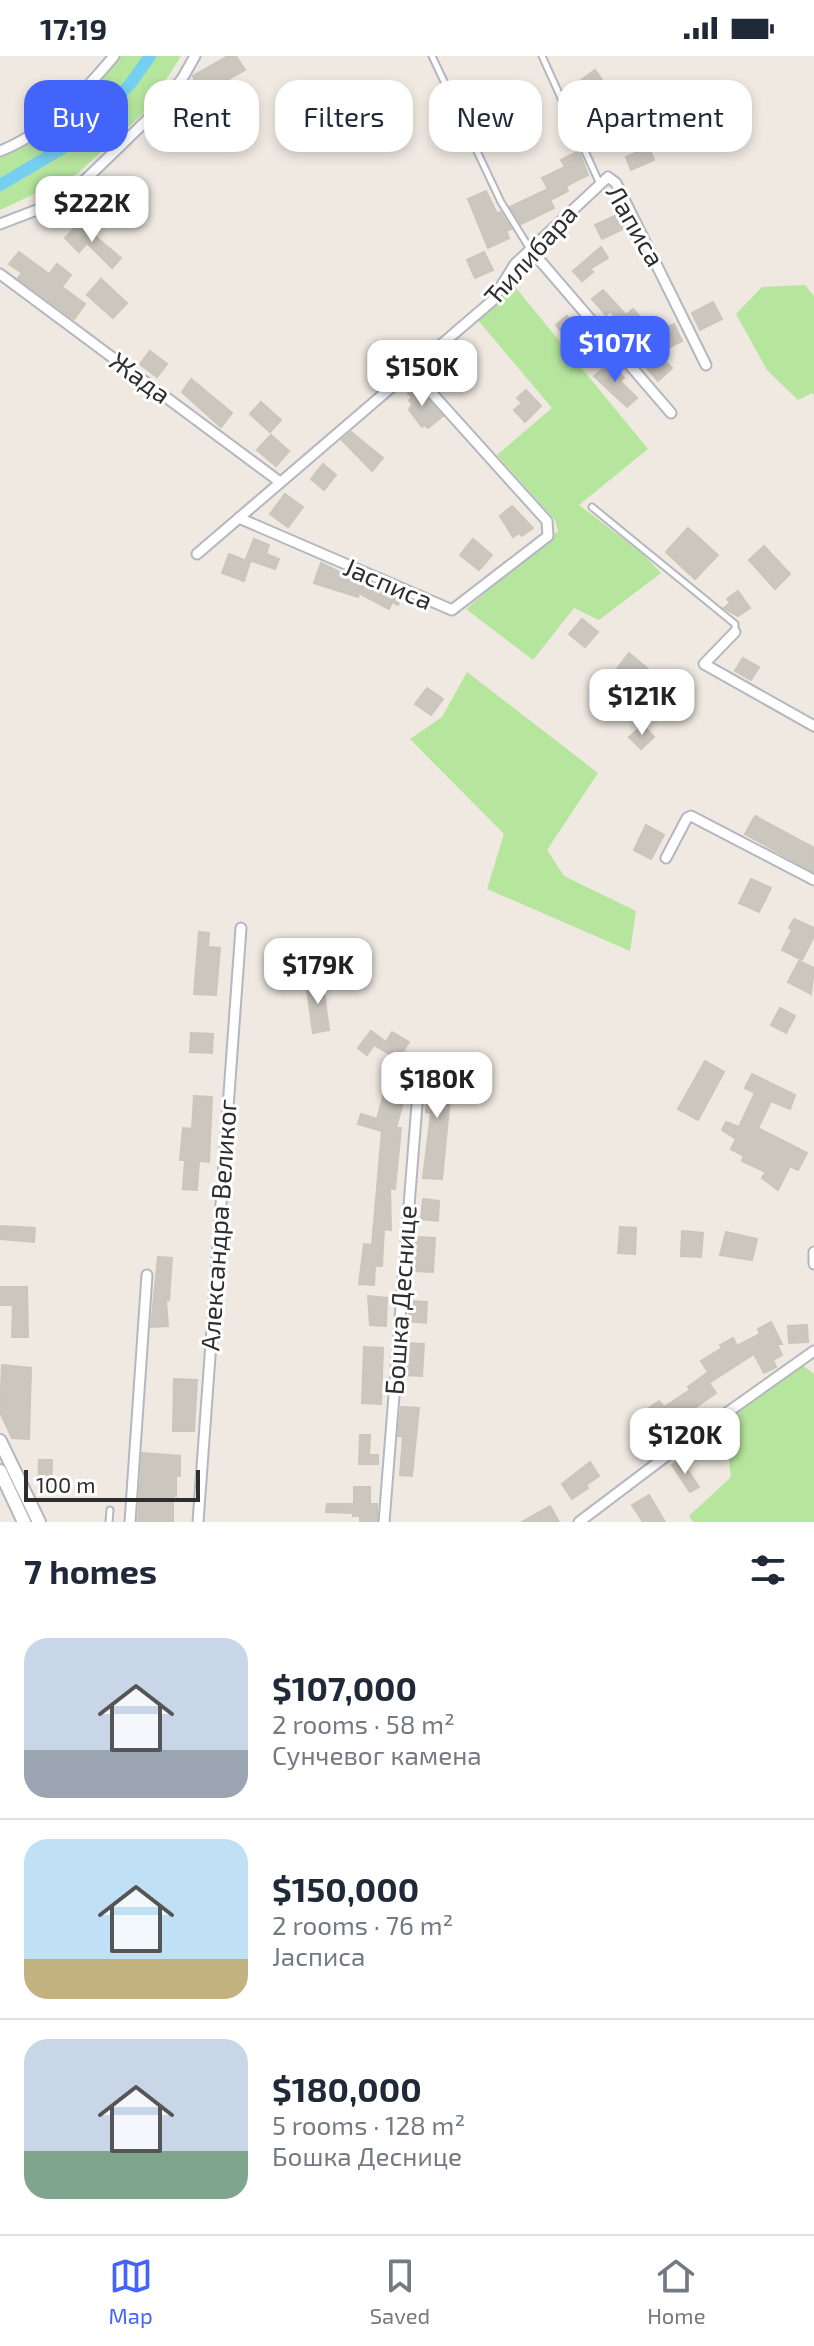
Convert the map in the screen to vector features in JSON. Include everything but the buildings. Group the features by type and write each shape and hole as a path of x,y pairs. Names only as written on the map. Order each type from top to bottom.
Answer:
{"main road":[{"path":"0,1441 39,1522"},
{"path":"0,1471 24,1522"}],"street":[{"path":"0,151 66,107 114,56"},
{"path":"0,224 47,206 84,181 148,119 182,79 195,56"},
{"name":"Лаписа","path":"601,181 611,177 616,183 706,365"},
{"name":"Ћилибара","path":"239,518 500,294 509,272 601,181"},
{"path":"530,249 671,413"},
{"name":"Жада","path":"0,274 280,482"},
{"name":"Јасписа","path":"239,518 452,610 548,536 550,528 547,521 411,370"},
{"path":"197,554 239,518"},
{"path":"735,632 704,664 814,726"},
{"path":"666,858 687,818 691,816 814,880"},
{"name":"Александра Великог","path":"198,1522 241,928"},
{"name":"Бошка Деснице","path":"384,1522 419,1079"},
{"path":"814,1252 814,1264"},
{"path":"130,1522 147,1275"},
{"path":"579,1522 814,1351"}],"lane":[{"path":"432,56 501,202 530,249"},
{"path":"542,56 601,181"},
{"path":"592,507 735,624 735,632"},
{"path":"109,1522 110,1510"}],"green space":[{"path":"114,56 181,56 166,80 144,80 144,113 128,127 128,80 89,80"},
{"path":"24,137 24,152 101,152 77,174 0,210 0,151"},
{"path":"511,282 648,449 579,505 642,553 661,573 599,620 574,608 533,660 466,609 558,531 555,520 497,455 552,408 477,319 506,292"},
{"path":"805,285 814,296 814,395 812,393 798,400 767,370 736,314 762,287"},
{"path":"467,672 598,773 547,850 564,876 636,911 630,951 487,889 504,834 410,739 442,717"},
{"path":"798,1362 814,1374 814,1522 693,1522 689,1516 731,1477 723,1415"}],"waterway":[{"path":"0,185 78,139 131,83 150,56"}]}
